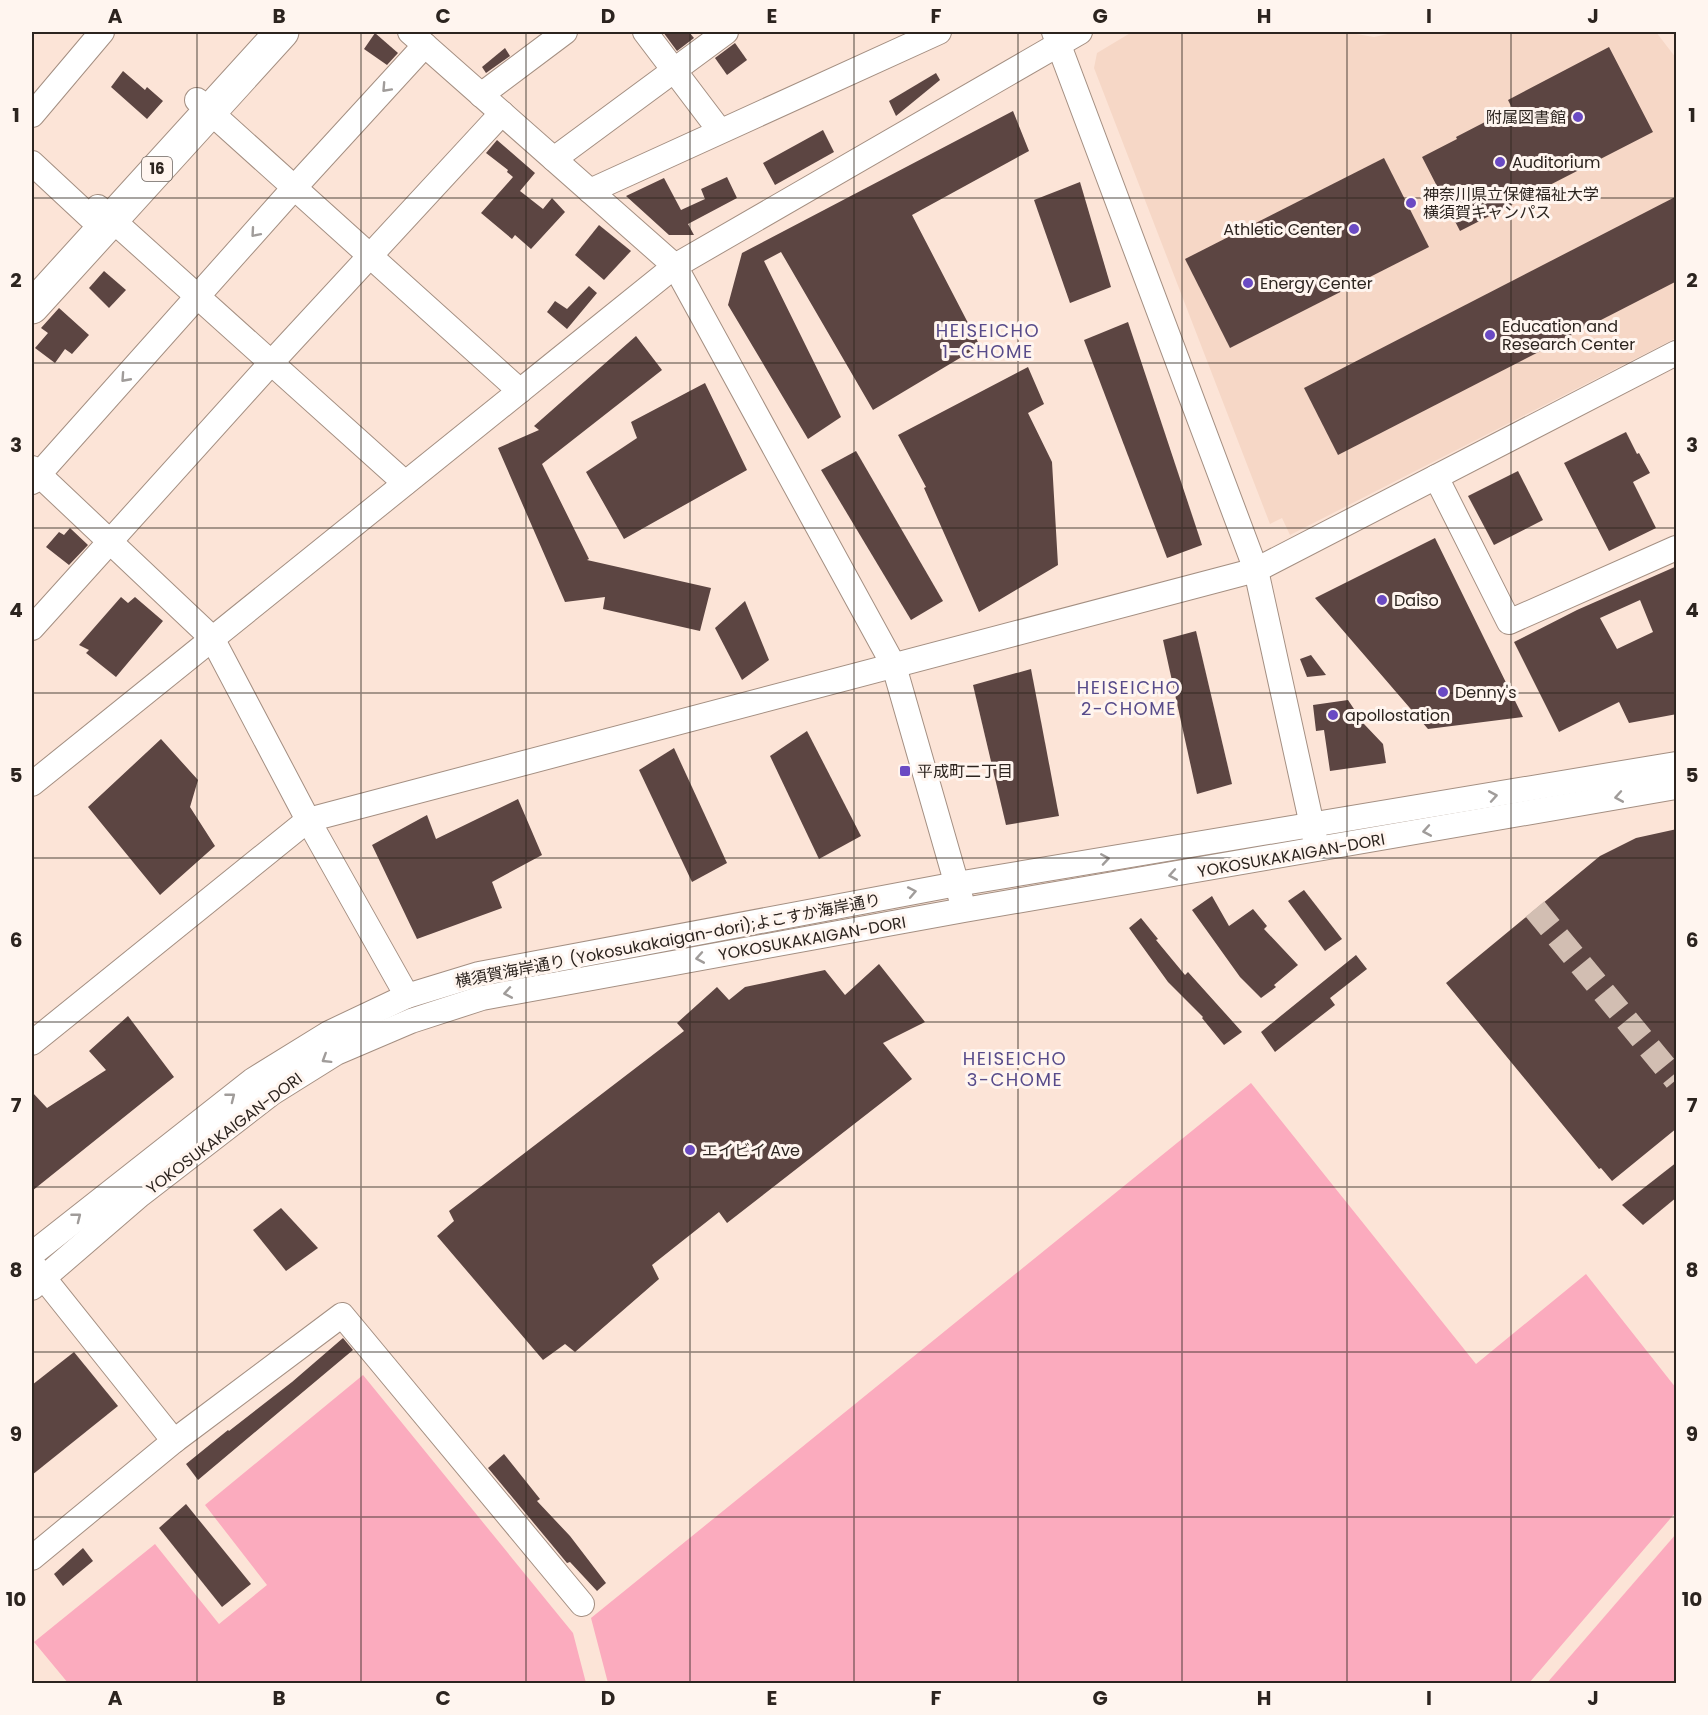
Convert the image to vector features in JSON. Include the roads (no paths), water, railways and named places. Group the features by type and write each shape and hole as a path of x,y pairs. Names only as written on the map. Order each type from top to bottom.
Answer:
{"highway":[{"name":"16","path":"204,106 258,32"},
{"name":"16","path":"32,281 100,215 204,106 282,32"},
{"name":"16","path":"32,307 100,215"}],"street":[{"path":"32,115 102,32"},
{"path":"481,95 565,32"},
{"path":"645,32 720,131"},
{"path":"554,159 726,32"},
{"path":"590,191 939,32"},
{"path":"32,784 675,266 1057,38 1080,32"},
{"path":"407,996 308,820 212,638 111,543 34,475 198,297 294,188 417,38 675,266 894,666 964,910"},
{"path":"1057,38 1256,570 1318,850"},
{"path":"204,106 520,391"},
{"path":"32,628 271,363 502,113"},
{"path":"32,163 100,215 198,297 405,483"},
{"path":"32,1042 308,820 1256,570 1677,354"},
{"path":"1436,477 1509,622 1677,548"},
{"name":"YOKOSUKAKAIGAN-DORI","path":"1311,826 1677,764"},
{"name":"YOKOSUKAKAIGAN-DORI","path":"36,1276 272,1093 336,1053 411,1021 482,998 964,910 1677,787"},
{"name":"横須賀海岸通り (Yokosukakaigan-dori);よこすか海岸通り","path":"32,1254 253,1080 329,1033 407,996 479,974 957,884 1311,826"},
{"path":"36,1276 174,1441"},
{"path":"32,1558 174,1441 342,1315 582,1604"}],"tunnel":[{"path":"1535,909 1676,1080"}],"place":[{"name":"附属図書館","path":"1578,117"},
{"name":"Auditorium","path":"1500,162"},
{"name":"神奈川県立保健福祉大学 横須賀キャンパス","path":"1411,203"},
{"name":"Athletic Center","path":"1354,229"},
{"name":"Energy Center","path":"1248,283"},
{"name":"Education and Research Center","path":"1490,335"},
{"name":"Daiso","path":"1382,600"},
{"name":"Denny's","path":"1443,692"},
{"name":"apollostation","path":"1333,715"},
{"name":"平成町二丁目","path":"905,771"},
{"name":"エイビイ Ave","path":"690,1150"}],"district":[{"name":"HEISEICHO 1-CHOME","path":"988,341"},
{"name":"HEISEICHO 2-CHOME","path":"1129,698"},
{"name":"HEISEICHO 3-CHOME","path":"1015,1069"}]}
